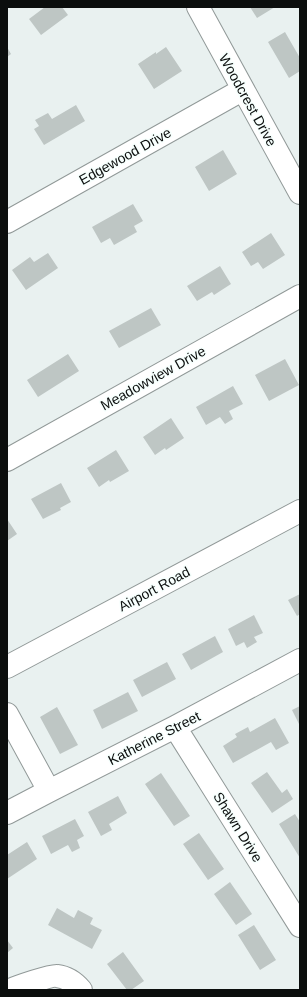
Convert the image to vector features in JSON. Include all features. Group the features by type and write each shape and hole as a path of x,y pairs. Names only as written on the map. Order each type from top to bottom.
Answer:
{"main road":[{"name":"Woodcrest Drive","path":"198,7 242,90 300,193"},
{"name":"Edgewood Drive","path":"7,222 242,90"},
{"name":"Meadowview Drive","path":"7,460 300,296"},
{"name":"Airport Road","path":"7,667 300,511"},
{"name":"Katherine Street","path":"7,813 49,790 175,727 300,660"},
{"path":"7,714 49,790"},
{"name":"Shawn Drive","path":"175,727 300,926"},
{"path":"10,990 17,986 56,976 74,982 81,990"}],"building":[{"path":"45,7 62,7 68,15 41,35 29,19"},
{"path":"250,7 275,7 257,18"},
{"path":"285,32 300,58 300,71 289,78 268,42"},
{"path":"7,47 11,54 7,57"},
{"path":"166,47 182,71 154,89 138,64"},
{"path":"76,105 85,121 44,145 34,129 39,126 35,120 48,113 52,119"},
{"path":"223,150 237,174 209,191 195,167"},
{"path":"133,204 143,221 134,226 137,232 114,245 110,238 101,243 92,227"},
{"path":"271,233 285,255 263,269 258,262 251,266 242,252"},
{"path":"48,253 58,268 26,290 12,270 30,257 34,262"},
{"path":"220,266 231,284 214,295 212,292 197,301 187,286"},
{"path":"151,308 161,325 119,348 109,331"},
{"path":"68,354 79,371 38,397 27,380"},
{"path":"285,359 299,385 269,401 255,375"},
{"path":"233,386 243,404 229,411 233,419 225,424 220,417 206,425 196,407"},
{"path":"171,418 184,438 166,450 165,448 155,455 143,437"},
{"path":"116,450 129,471 110,482 109,480 99,487 87,468"},
{"path":"61,483 71,502 60,508 61,510 43,519 31,499"},
{"path":"7,519 17,534 7,541"},
{"path":"300,594 300,614 297,616 288,600"},
{"path":"254,615 263,633 254,637 257,642 247,648 244,642 236,646 228,629"},
{"path":"215,636 223,652 191,670 182,654"},
{"path":"167,662 176,679 142,697 133,680"},
{"path":"128,692 138,711 102,729 93,710"},
{"path":"300,706 300,726 292,710"},
{"path":"57,707 78,745 60,754 40,717"},
{"path":"275,718 289,743 276,750 271,742 233,763 223,746 237,737 235,734 248,727 250,732"},
{"path":"267,772 282,793 287,789 293,799 272,813 251,783"},
{"path":"161,773 190,816 174,826 145,784"},
{"path":"118,796 127,813 109,824 112,830 101,836 88,812"},
{"path":"295,814 300,822 300,858 279,824"},
{"path":"75,819 84,836 77,840 80,848 72,852 68,845 51,854 42,836"},
{"path":"199,833 224,869 208,880 183,844"},
{"path":"27,842 37,859 7,879 7,855"},
{"path":"230,882 252,914 236,925 214,894"},
{"path":"57,908 74,918 78,910 93,918 90,924 102,930 92,949 48,925"},
{"path":"254,925 276,960 260,970 238,935"},
{"path":"7,940 13,948 7,953"},
{"path":"123,952 144,981 131,990 127,990 107,964"}]}
